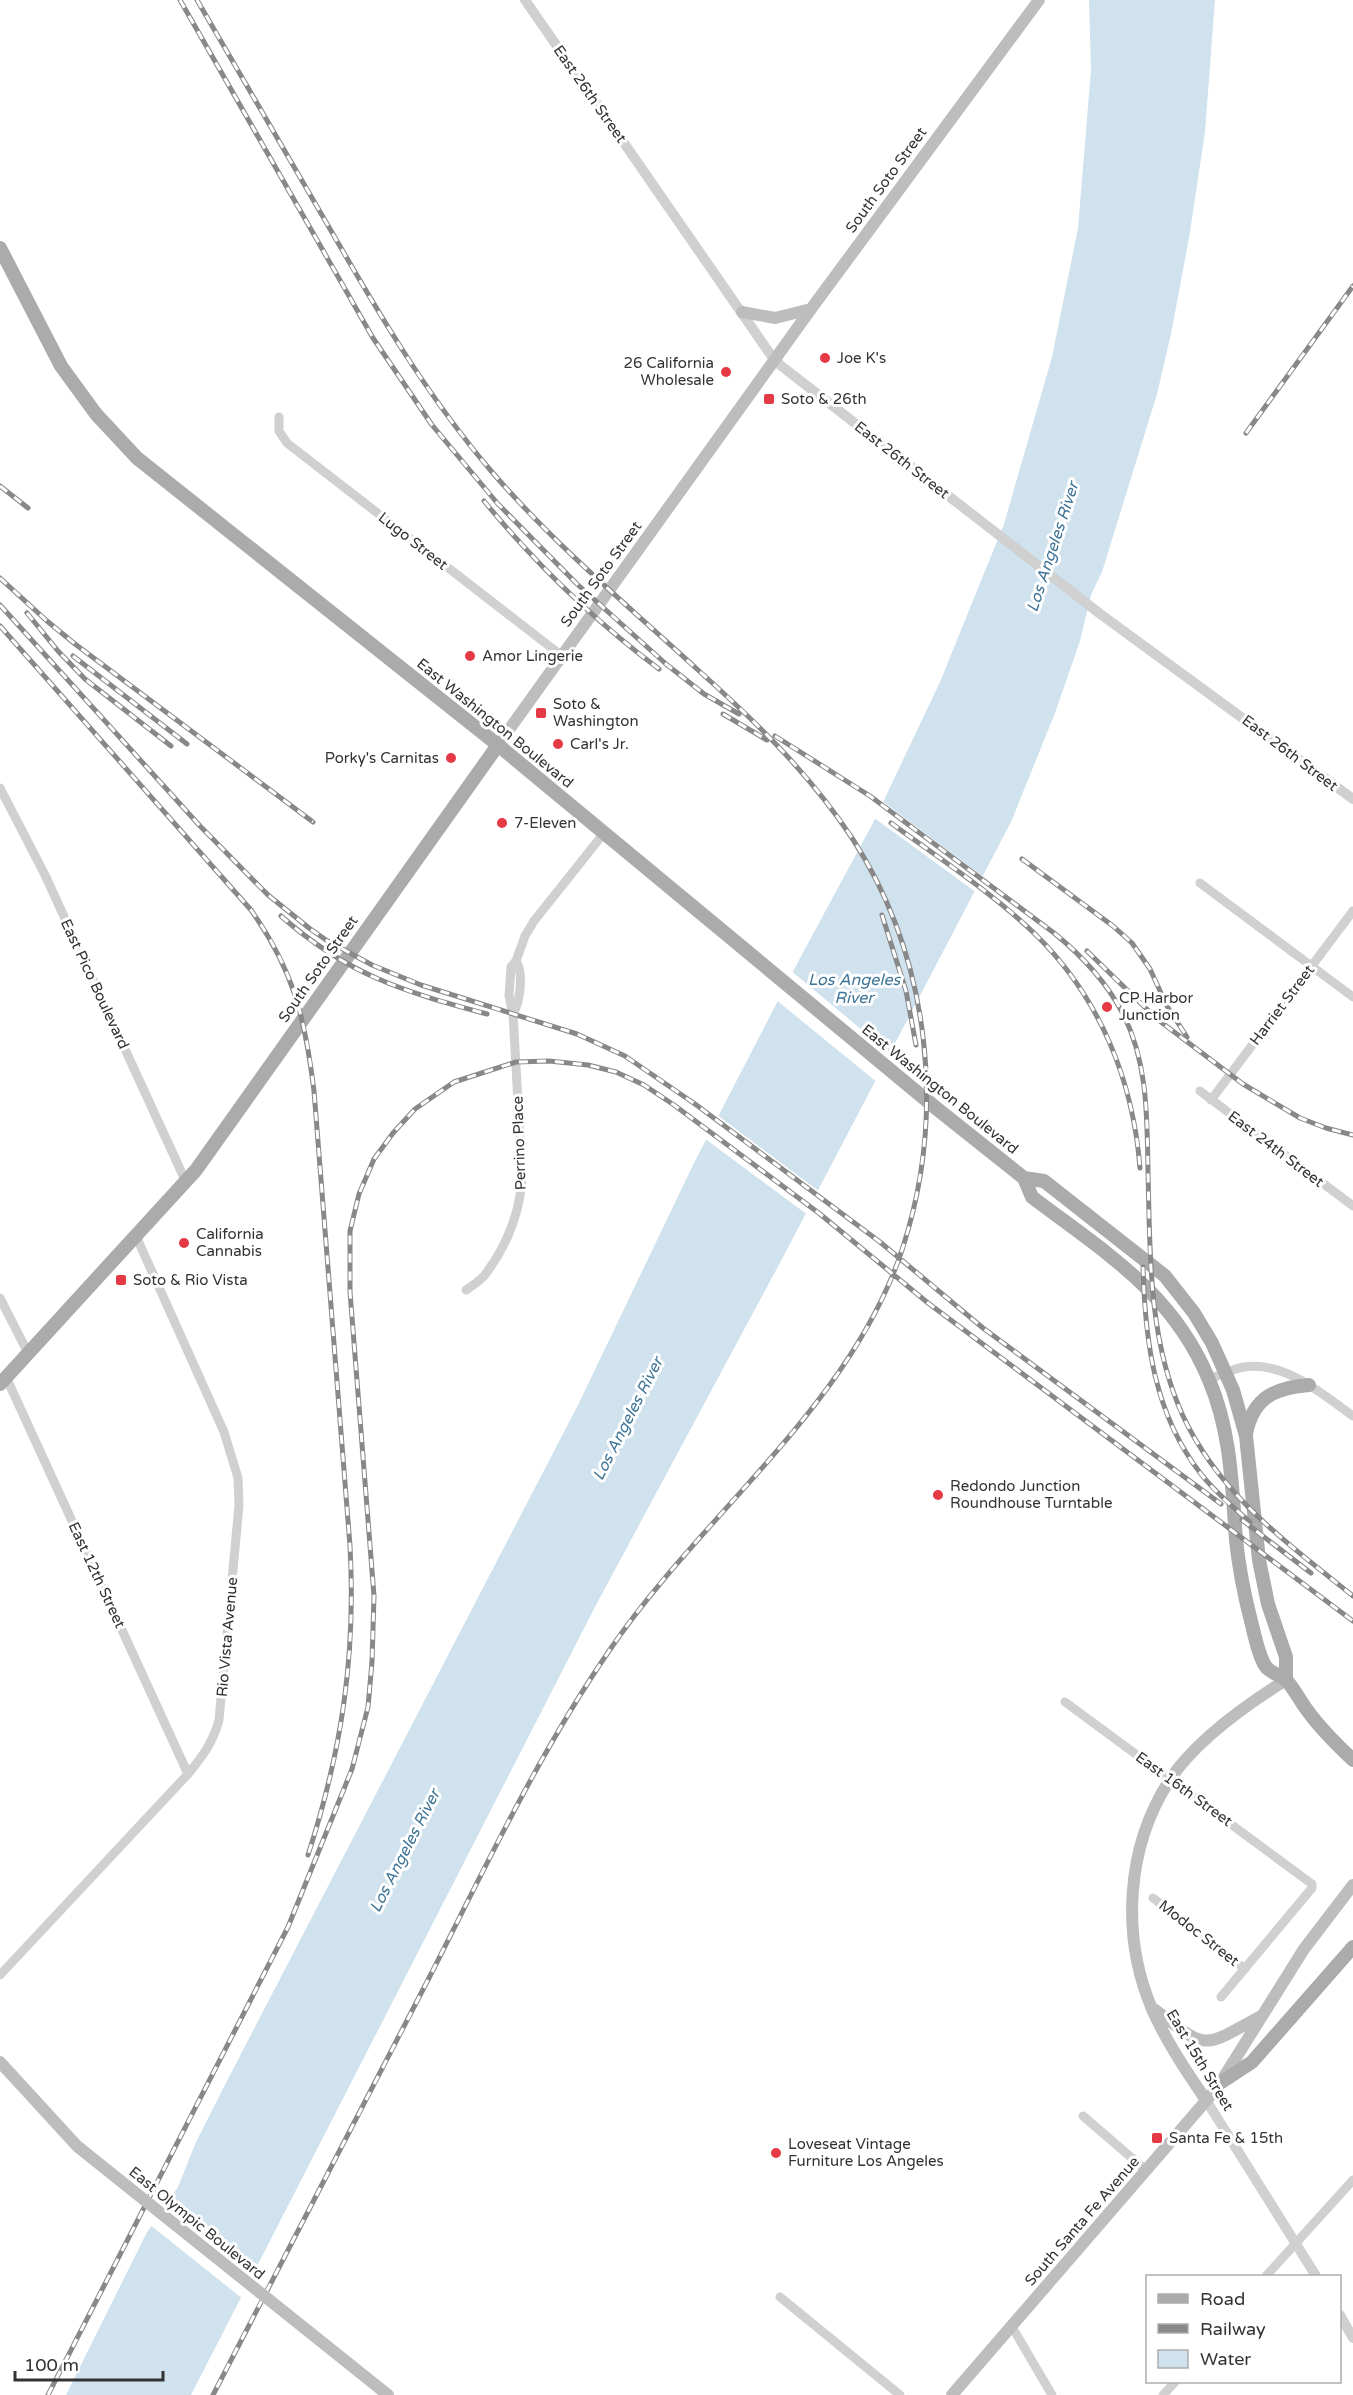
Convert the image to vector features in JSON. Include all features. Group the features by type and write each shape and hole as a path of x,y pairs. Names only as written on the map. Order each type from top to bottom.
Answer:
{"main road":[{"name":"South Soto Street","path":"3,1380 186,1182 217,1142 811,309 1039,0"},
{"name":"East Washington Boulevard","path":"0,248 61,366 89,407 123,444 168,484 498,745 902,1081 1024,1178 1032,1197 1149,1288 1186,1336 1209,1379 1226,1439 1232,1478 1239,1565 1254,1635 1267,1668 1286,1680 1325,1732 1353,1760"},
{"path":"742,312 775,318 811,309"},
{"name":"East Washington Boulevard","path":"1024,1178 1044,1181 1160,1271 1199,1320 1226,1372 1240,1409 1246,1436 1258,1560 1268,1604 1286,1657 1286,1680"},
{"path":"1246,1436 1252,1414 1267,1396 1286,1388 1309,1385"},
{"name":"East 15th Street","path":"1206,2100 1175,2051 1152,2008 1139,1967 1135,1944 1133,1887 1135,1867 1144,1832 1170,1779 1204,1741 1258,1697 1286,1680"},
{"name":"South Santa Fe Avenue","path":"952,2395 1147,2171 1220,2083 1304,1949 1353,1885"},
{"path":"1220,2083 1252,2062 1353,1947"},
{"path":"1152,2008 1189,2036 1206,2042 1223,2037 1262,2015"},
{"name":"East Olympic Boulevard","path":"0,2062 77,2146 388,2395"}],"street":[{"name":"East 26th Street","path":"525,0 774,361 1099,613 1353,799"},
{"name":"Lugo Street","path":"279,417 279,430 288,443 562,656"},
{"name":"East Pico Boulevard","path":"0,788 45,875 186,1182"},
{"name":"Perrino Place","path":"465,1290 487,1273 512,1226 521,1196 522,1172 513,1014 519,1004 520,968 516,961 525,936 534,921 604,833"},
{"path":"1200,883 1353,998"},
{"name":"Harriet Street","path":"1211,1100 1353,911"},
{"name":"East 24th Street","path":"1200,1091 1353,1206"},
{"name":"Rio Vista Avenue","path":"0,1975 188,1774 206,1752 215,1735 219,1720 239,1505 238,1478 224,1432 136,1236"},
{"path":"0,1298 28,1353"},
{"path":"1209,1379 1244,1367 1256,1366 1279,1371 1309,1385 1353,1416"},
{"name":"East 12th Street","path":"3,1380 188,1774"},
{"name":"East 16th Street","path":"1065,1702 1312,1884 1312,1888 1245,1968"},
{"name":"Modoc Street","path":"1153,1898 1245,1968"},
{"path":"1221,1996 1245,1968"},
{"name":"East 15th Street","path":"1206,2100 1315,2275"},
{"path":"1083,2116 1147,2171"},
{"path":"1268,2275 1353,2180"},
{"path":"780,2297 900,2395"},
{"path":"1341,2317 1353,2338"},
{"path":"1011,2325 1052,2395"},
{"path":"1163,2395 1174,2383"}],"water":[{"name":"Los Angeles River","path":"1089,0 1215,0 1205,132 1189,238 1157,394 1102,572 1091,595 1080,641 1055,713 1011,822 782,1259 596,1605 191,2395 66,2395 147,2232 178,2187 196,2142 229,2077 579,1403 693,1165 873,823 940,682 1004,524 1052,357 1078,228 1091,70"}],"pier":[{"path":"881,800 985,878 977,893 873,817"},
{"path":"790,970 892,1055 878,1083 775,999"},
{"path":"716,1114 820,1192 808,1215 704,1138"},
{"path":"166,2199 257,2272 243,2299 149,2224"}],"railway":[{"path":"180,0 373,338 432,425 498,504 577,584 666,664 704,694 739,714"},
{"path":"197,0 383,319 445,413 468,443 540,524 760,728 818,792 852,838 878,885 899,934 914,985 923,1038 927,1091 924,1145 916,1198 902,1250 878,1307 847,1360 810,1410 646,1601 609,1651 559,1729 514,1811 213,2395"},
{"path":"1246,433 1353,286"},
{"path":"0,486 28,508"},
{"path":"484,501 524,547 567,590 635,651 659,669"},
{"path":"0,578 75,644 313,822"},
{"path":"0,605 200,826 268,895 309,928 372,965 421,985 577,1034 625,1056 695,1104 880,1242 983,1328 1221,1504"},
{"path":"27,613 85,679 171,746"},
{"path":"0,626 251,910 278,954 301,1018 314,1091 350,1546 351,1586 348,1664 338,1740 330,1778 308,1855"},
{"path":"73,656 187,744"},
{"path":"723,714 767,740"},
{"path":"775,736 870,796 1054,933 1083,959 1108,989 1131,1031 1141,1070 1146,1110 1153,1296 1163,1357 1183,1416 1198,1444 1236,1494 1280,1537 1353,1596"},
{"path":"891,823 1002,905 1059,959 1095,1013 1121,1072 1130,1103 1140,1168"},
{"path":"1022,859 1113,926 1132,943 1150,969 1167,1006 1187,1037"},
{"path":"882,915 906,991 916,1045"},
{"path":"281,916 306,936 353,967 402,988 487,1014"},
{"path":"1087,951 1157,1019 1243,1084 1300,1118 1353,1135"},
{"path":"48,2395 288,1927 352,1769 368,1707 374,1596 350,1292 350,1231 359,1194 374,1159 415,1109 454,1082 516,1062 549,1061 588,1065 616,1072 644,1085 820,1214 928,1303 1353,1621"},
{"path":"1143,1267 1150,1349 1155,1376 1172,1427 1201,1474 1250,1522"},
{"path":"1242,1520 1311,1573"}],"place":[{"name":"Joe K's","path":"825,358"},
{"name":"26 California Wholesale","path":"726,372"},
{"name":"Soto & 26th","path":"769,399"},
{"name":"Amor Lingerie","path":"470,656"},
{"name":"Soto & Washington","path":"541,713"},
{"name":"Carl's Jr.","path":"558,744"},
{"name":"Porky's Carnitas","path":"451,758"},
{"name":"7-Eleven","path":"502,823"},
{"name":"CP Harbor Junction","path":"1107,1007"},
{"name":"California Cannabis","path":"184,1243"},
{"name":"Soto & Rio Vista","path":"121,1280"},
{"name":"Redondo Junction Roundhouse Turntable","path":"938,1495"},
{"name":"Santa Fe & 15th","path":"1157,2138"},
{"name":"Loveseat Vintage Furniture Los Angeles","path":"776,2153"}]}
